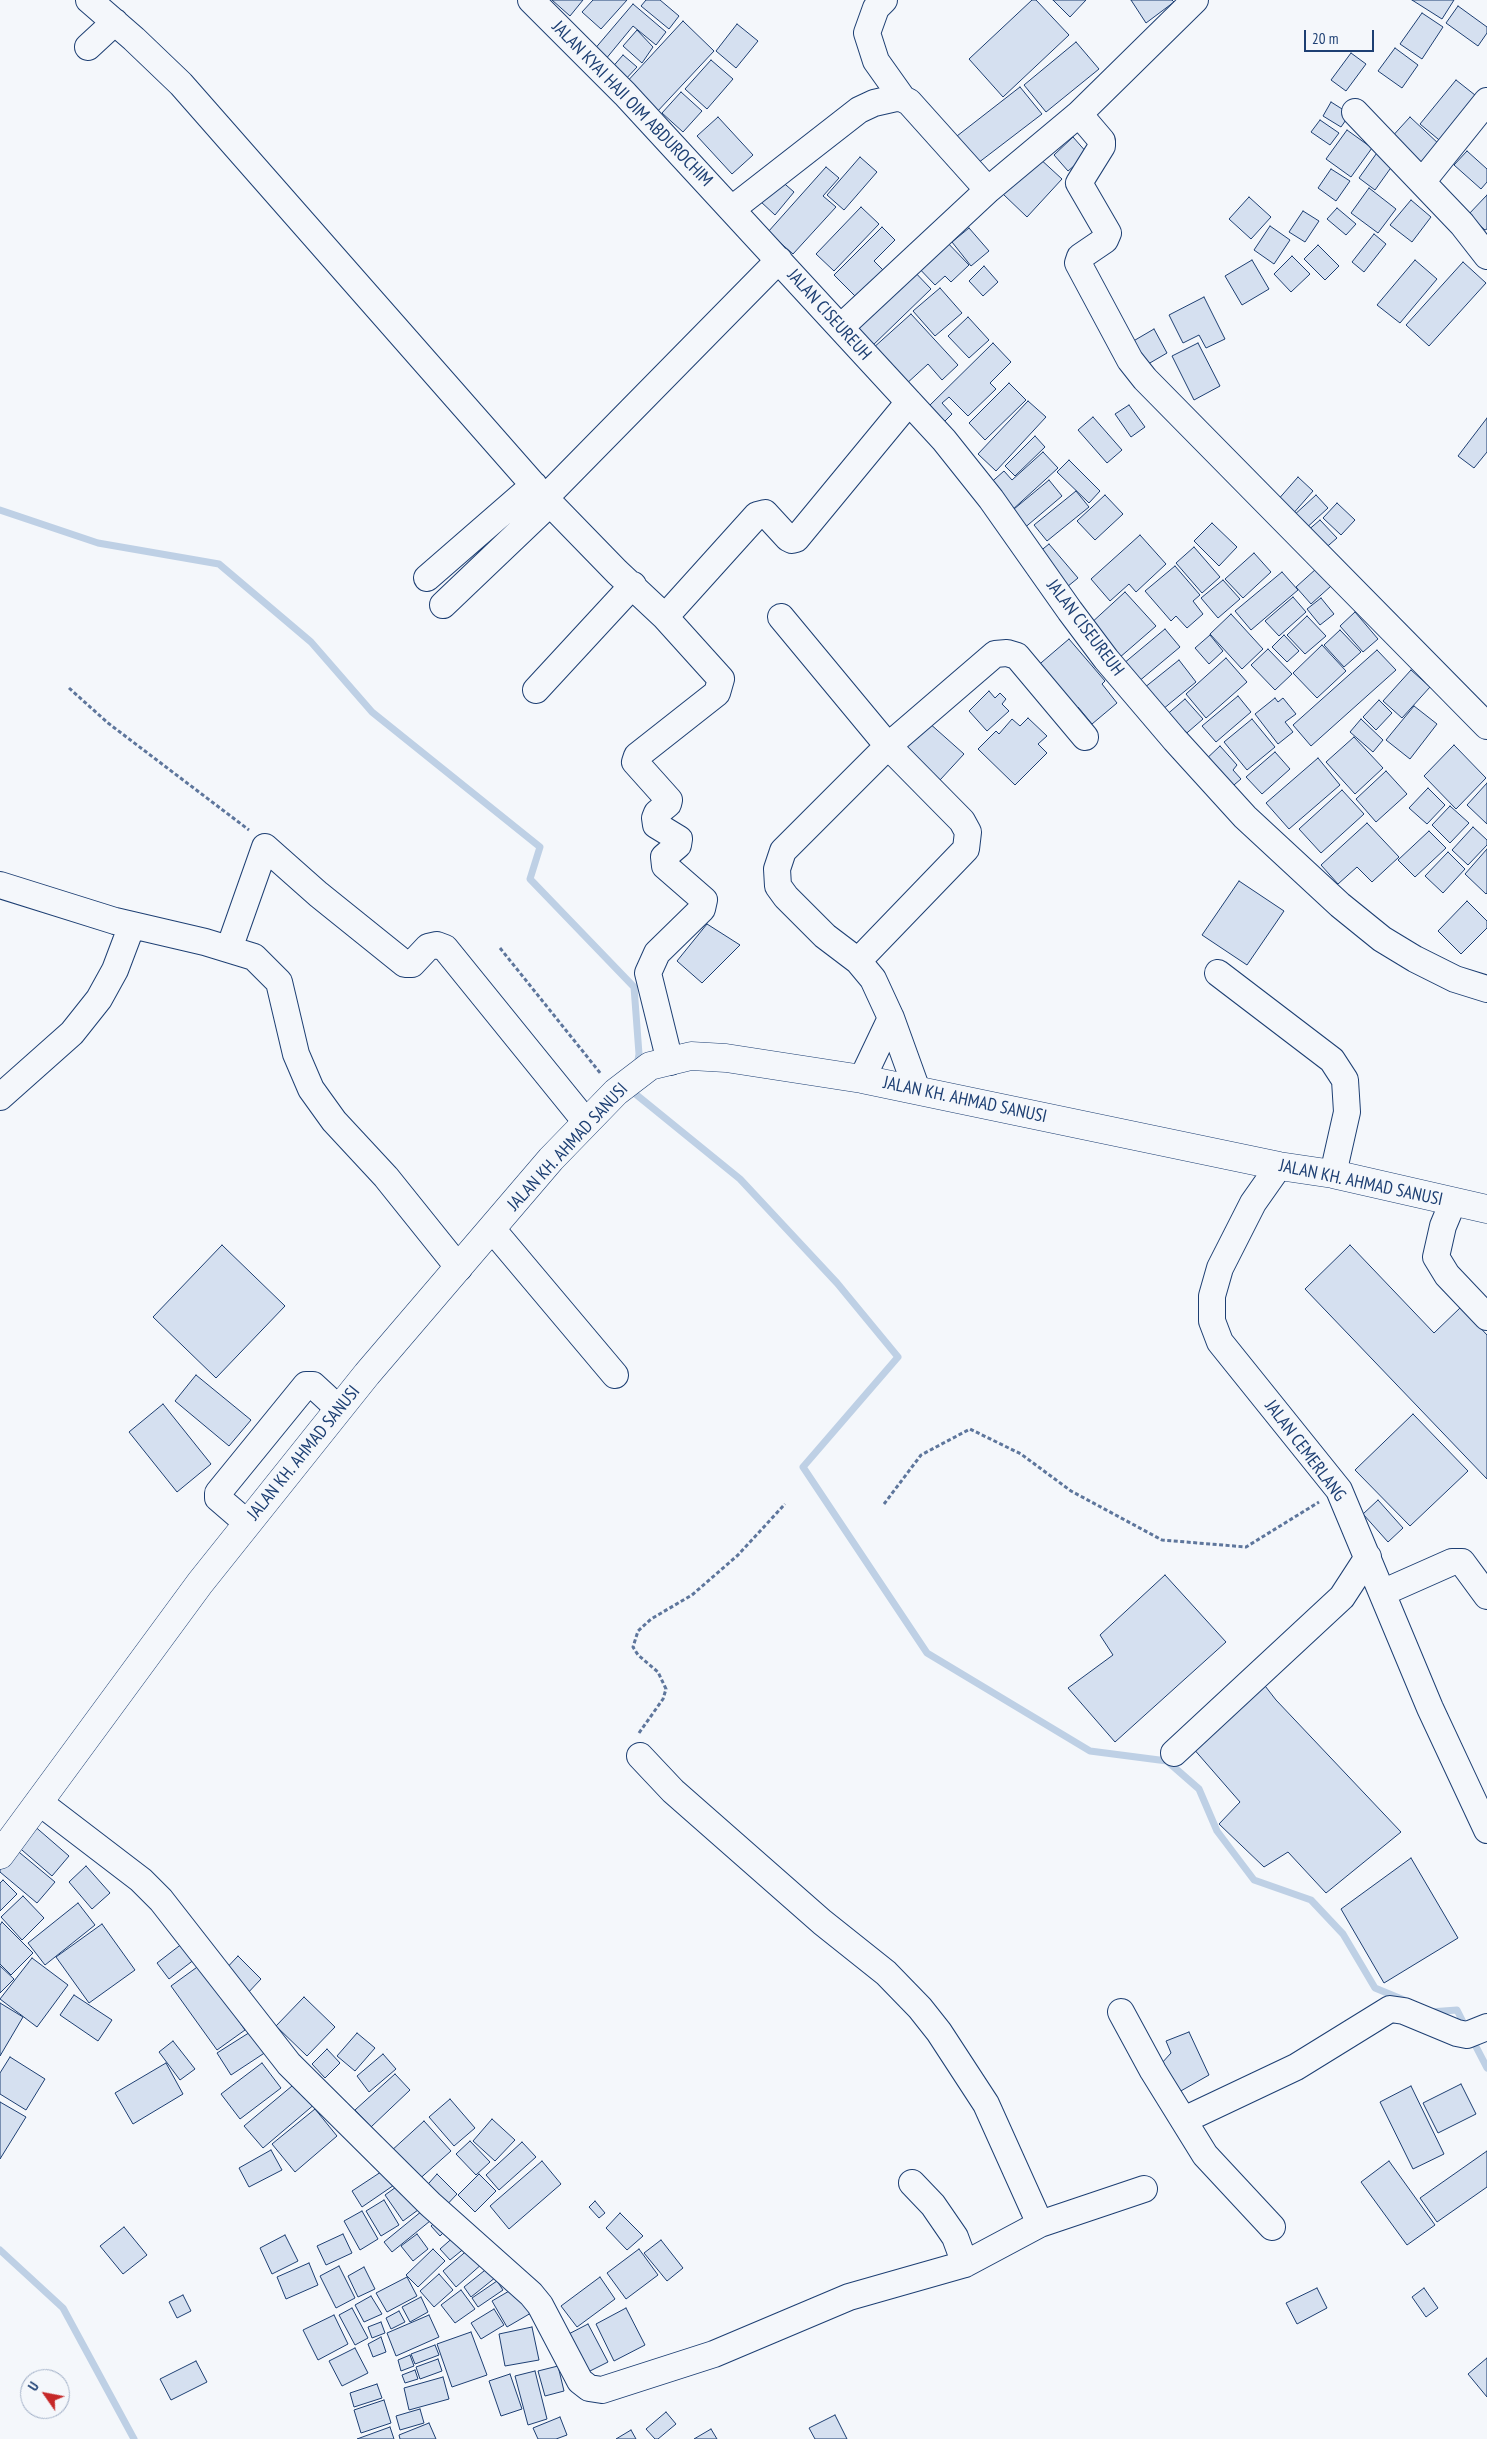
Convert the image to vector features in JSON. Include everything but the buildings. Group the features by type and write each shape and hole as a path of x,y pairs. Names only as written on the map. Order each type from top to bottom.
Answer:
{"highway":[{"name":"JALAN KH. AHMAD SANUSI","path":"0,1855 247,1523 339,1408 551,1159 616,1092 660,1064 691,1056 726,1058 862,1079 1279,1166 1333,1174 1487,1209"}],"street":[{"path":"89,0 187,90 543,495 665,617 721,679 721,685 717,694 637,756 635,762 669,800 668,804 657,813 655,818 656,825 679,839 678,845 664,857 663,862 665,866 704,900 702,909 657,953 648,973 660,1064"},
{"name":"JALAN KYAI HAJI OIM ABDUROCHIM","path":"530,0 625,94 732,209"},
{"path":"884,0 876,8 867,33 891,100 988,190"},
{"path":"841,327 988,190 1079,114 1195,0"},
{"path":"88,47 115,22"},
{"path":"732,209 859,110 891,100"},
{"path":"1422,182 1487,101"},
{"path":"1355,112 1462,224 1487,256"},
{"path":"1079,114 1102,141 1102,146 1079,183 1108,233 1105,240 1080,257 1078,263 1130,360 1145,379 1487,726"},
{"name":"JALAN CISEUREUH","path":"732,209 950,447 991,499 1106,659 1175,740 1245,817 1340,905 1382,939 1415,959 1455,979 1487,989"},
{"path":"443,605 543,495 779,260"},
{"path":"665,617 757,515 765,514 788,538 796,539 909,402"},
{"path":"427,578 543,495"},
{"path":"536,690 633,586"},
{"path":"781,617 888,746 962,821 968,832 966,849 858,961"},
{"path":"917,1090 891,1018 873,979 858,961 826,936 786,897 778,886 777,869 783,851 888,746 996,654 1007,653 1016,656 1086,736"},
{"path":"229,949 265,846 318,894 406,964 412,964 428,947 437,945 445,948 586,1122"},
{"path":"0,885 132,925 254,957 278,982 296,1054 311,1089 334,1121 386,1177 458,1268"},
{"path":"0,1097 72,1033 99,999 115,970 132,925"},
{"path":"1218,974 1332,1060 1345,1080 1346,1112 1333,1174"},
{"path":"862,1079 891,1018"},
{"name":"JALAN CEMERLANG","path":"1279,1166 1253,1203 1220,1268 1212,1296 1212,1320 1220,1342 1339,1490 1430,1708 1485,1821"},
{"path":"1453,1202 1443,1226 1436,1257 1447,1275 1487,1317"},
{"path":"492,1229 615,1375"},
{"path":"247,1523 218,1498 218,1493 306,1385 313,1385 339,1408"},
{"path":"1174,1752 1342,1597 1368,1557"},
{"path":"1382,1593 1452,1562 1462,1562 1487,1596"},
{"path":"640,1756 652,1772 673,1792 822,1922 886,1973 920,2008 944,2040 986,2104 1040,2224"},
{"path":"39,1802 140,1880 154,1894 290,2064 430,2204 531,2294 540,2305 580,2381 589,2388 602,2390 714,2354 849,2297 965,2264 1040,2224 1144,2189"},
{"path":"1184,2120 1296,2067 1390,2009 1404,2011 1457,2033 1467,2035 1487,2027"},
{"path":"1121,2012 1153,2071 1205,2155 1272,2227"},
{"path":"912,2183 934,2205 955,2237 965,2264"}],"path":[{"path":"69,688 108,723 255,835 265,846"},
{"path":"500,948 616,1092"},
{"path":"884,1504 921,1455 970,1429 1021,1454 1071,1491 1162,1540 1246,1546 1339,1490"},
{"path":"640,1756 636,1743 640,1730 663,1699 666,1689 658,1672 638,1655 633,1647 638,1631 650,1619 692,1595 714,1576 765,1527 785,1504"}],"waterway":[{"path":"0,510 98,543 219,564 311,642 372,712 540,847 530,879 634,987 639,1054 637,1066"},
{"path":"634,1086 633,1092 740,1179 837,1283 898,1357 803,1467 927,1653 1090,1751 1167,1761 1199,1789 1217,1831 1254,1880 1311,1900 1343,1934 1375,1988 1404,2000"},
{"path":"1430,2012 1457,2010 1466,2028"},
{"path":"1471,2037 1487,2068"},
{"path":"0,2250 63,2308 134,2439"}]}
